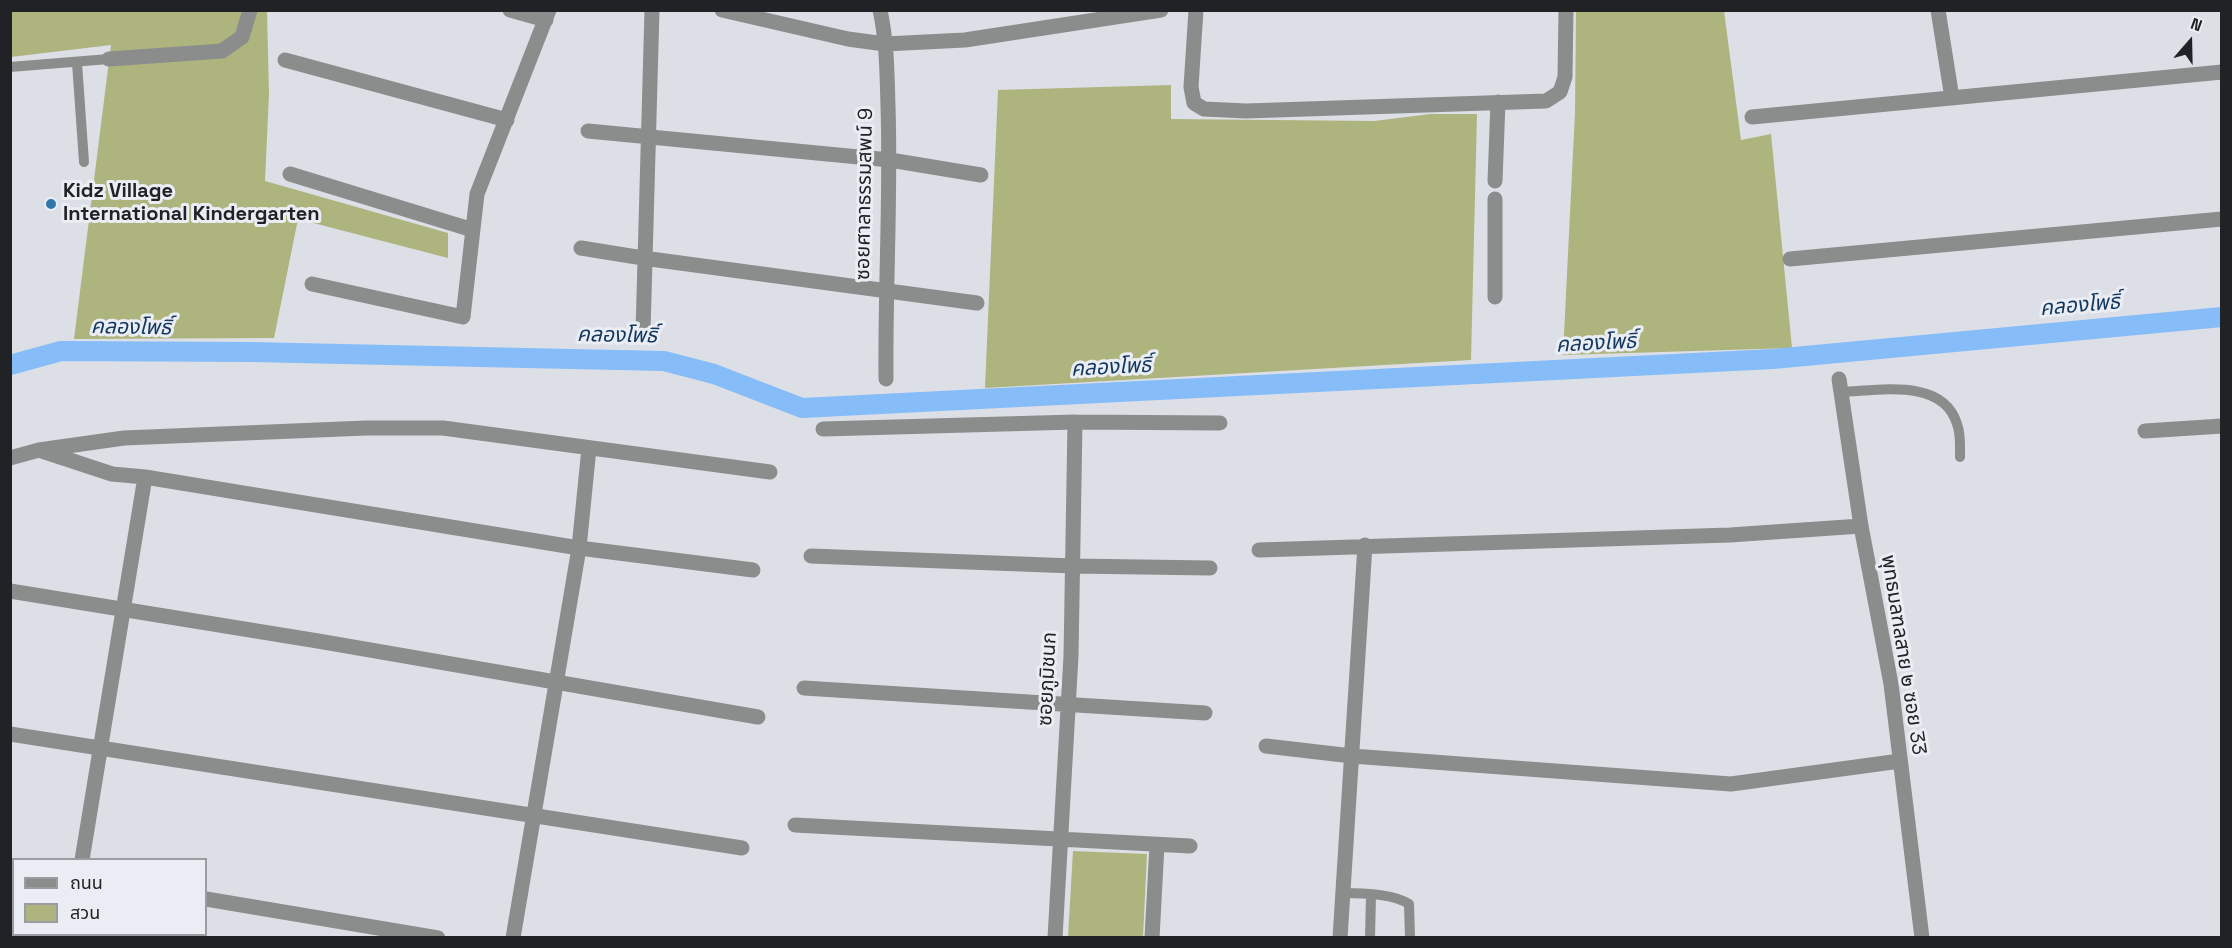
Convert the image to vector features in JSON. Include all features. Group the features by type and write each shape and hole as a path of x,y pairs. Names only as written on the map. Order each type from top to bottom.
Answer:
{"street":[{"path":"109,59 222,51 242,37 250,10"},
{"path":"312,284 463,317 477,194 547,15 510,10"},
{"path":"643,332 643,258 652,10"},
{"path":"722,10 848,39 885,44 965,39 1161,10"},
{"name":"ซอยศาลาธรรมสพน์ 9","path":"880,10 885,44 890,160 885,291 886,379"},
{"path":"1196,10 1191,87 1194,103 1204,109 1246,111 1546,101 1560,92 1567,62 1566,10"},
{"path":"1938,10 1952,98"},
{"path":"285,60 507,120"},
{"path":"1752,117 2222,72"},
{"path":"1495,181 1498,102"},
{"path":"588,131 890,160 981,175"},
{"path":"290,174 473,230"},
{"path":"1495,199 1495,297"},
{"path":"1790,259 2222,219"},
{"path":"581,248 977,303"},
{"name":"พุทธมลฑลสาย ๒ ซอย 33","path":"1840,386 1861,526 1891,684 1922,938"},
{"path":"823,429 1075,422 1220,423"},
{"name":"ซอยภูมิชนก","path":"1055,938 1068,706 1075,422"},
{"path":"2145,431 2222,426"},
{"path":"10,458 39,450 124,438 366,428 470,430 770,472"},
{"path":"513,938 579,548 589,448"},
{"path":"39,450 112,474 145,477 579,548 753,570"},
{"path":"82,858 145,477"},
{"path":"1259,550 1365,544 1730,535 1861,526"},
{"path":"1340,938 1365,544"},
{"path":"811,556 1073,566 1210,568"},
{"path":"10,591 758,717"},
{"path":"804,688 1205,713"},
{"path":"10,734 742,848"},
{"path":"1266,746 1352,756 1731,784 1900,761"},
{"path":"795,825 1060,841 1190,846"},
{"path":"1152,938 1157,845"},
{"path":"207,899 438,938"}],"lane":[{"path":"10,67 109,59"},
{"path":"77,63 84,162"},
{"path":"1840,386 1928,393 1941,403 1957,424 1960,457"},
{"path":"1343,893 1402,900 1409,904 1410,938"},
{"path":"1370,938 1371,895"}],"green space":[{"path":"10,11 267,11 269,94 265,181 448,233 448,258 298,219 274,338 74,339 111,45 11,57"},
{"path":"1576,11 1724,11 1741,140 1771,134 1792,348 1563,355 1575,112"},
{"path":"1171,85 1171,119 1374,121 1431,114 1477,114 1471,360 985,388 998,90"},
{"path":"1073,851 1147,854 1143,937 1068,937"}],"waterway":[{"name":"คลองโพธิ์","path":"10,365 61,351 251,352 664,361 714,374 802,408 1773,359 2222,317"}],"place":[{"name":"Kidz Village International Kindergarten","path":"51,204"}]}
